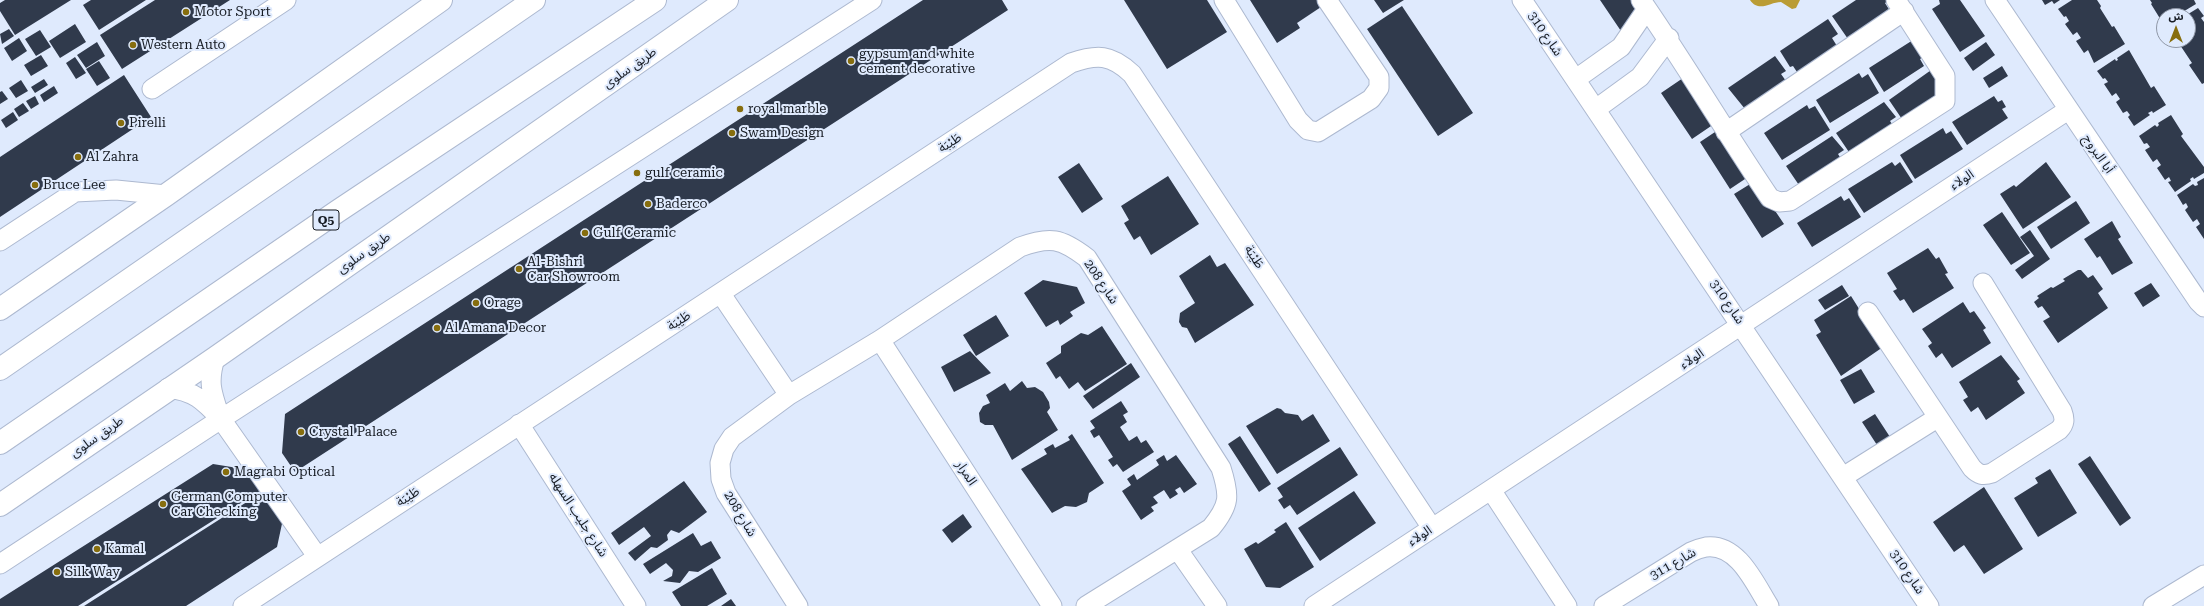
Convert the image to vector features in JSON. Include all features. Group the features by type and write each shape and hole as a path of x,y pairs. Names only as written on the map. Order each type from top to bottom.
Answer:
{"main road":[{"path":"0,309 166,195 441,0"},
{"path":"0,369 534,0"},
{"name":"Q5","path":"0,443 338,211 655,0"},
{"name":"طريق سلوى","path":"0,505 168,388 215,358 727,0"}],"street":[{"path":"152,89 286,0"},
{"path":"0,564 220,419 872,0"},
{"path":"1224,0 1298,120 1308,130 1318,132 1371,99 1379,88 1379,77 1327,0"},
{"name":"شارع 310","path":"1522,0 1929,606"},
{"name":"أبا البروج","path":"1995,0 2198,301 2204,307"},
{"path":"1576,79 1621,47 1644,4 1669,38 1726,132 1770,198 1779,202 1790,201 1945,101 1945,76 1900,6 1726,132"},
{"path":"1596,109 1640,77 1669,38"},
{"name":"طَيْبَة","path":"243,606 317,556 721,294 1071,64 1086,58 1104,57 1114,60 1119,62 1132,74 1432,528"},
{"name":"الولاء","path":"1314,606 1742,326 2068,110"},
{"path":"0,241 75,192 116,190 166,195"},
{"name":"شارع 208","path":"798,606 726,493 721,479 720,463 724,449 732,436 789,395 880,340 1020,247 1036,241 1055,239 1071,245 1087,258 1221,468 1228,499 1223,513 1211,528 1086,606"},
{"path":"1868,312 1937,418 1972,468 1978,474 1985,476 2059,430 2064,425 2062,411 1983,283"},
{"path":"721,294 789,395"},
{"name":"المرار","path":"880,340 1052,606"},
{"path":"215,358 210,373 210,386 220,419"},
{"path":"168,388 191,393 204,401 220,419 317,556"},
{"path":"1843,477 1937,418"},
{"name":"شارع جليب السهله","path":"520,424 635,606"},
{"path":"1491,490 1567,606"},
{"name":"شارع 311","path":"1604,606 1690,552 1706,547 1720,548 1732,554 1744,568 1769,606"},
{"path":"1178,550 1216,606"},
{"path":"2153,606 2204,576"}],"shaded area":[{"path":"1750,0 1800,0 1796,8 1792,9 1781,2 1765,6 1757,6"}],"building":[{"path":"5,0 71,0 15,35 0,11 0,3"},
{"path":"91,0 146,0 99,30 83,5"},
{"path":"155,0 230,0 122,69 100,35"},
{"path":"923,0 1002,0 1008,10 295,472 282,453 285,414"},
{"path":"1124,0 1207,0 1227,32 1167,69"},
{"path":"1250,0 1325,0 1327,3 1297,23 1300,28 1277,43"},
{"path":"1374,0 1404,0 1383,13"},
{"path":"1600,0 1633,0 1646,19 1623,34"},
{"path":"1856,0 1890,0 1885,3 1890,11 1848,39 1832,16"},
{"path":"1939,0 1960,0 1985,36 1960,52 1932,9 1940,4"},
{"path":"2042,0 2060,0 2054,4 2052,1 2045,5"},
{"path":"2072,0 2097,0 2101,6 2100,8 2112,27 2114,26 2125,44 2094,63 2088,50 2084,53 2076,41 2081,38 2077,32 2073,35 2065,24 2069,21 2058,9"},
{"path":"2150,0 2194,0 2196,4 2189,8 2156,8 2156,12 2151,4 2152,3"},
{"path":"1402,6 1473,113 1438,136 1367,29"},
{"path":"2198,8 2204,16 2201,18 2204,22 2204,83 2202,84 2189,65 2192,63 2182,48 2196,48 2196,9"},
{"path":"1828,19 1838,34 1832,38 1837,46 1797,72 1793,66 1790,67 1780,51"},
{"path":"75,24 86,42 60,58 49,41"},
{"path":"9,29 14,36 2,44 0,34"},
{"path":"40,30 51,47 36,56 25,39"},
{"path":"19,38 27,51 12,61 4,48"},
{"path":"1913,40 1927,54 1920,59 1924,66 1884,92 1869,68"},
{"path":"97,42 105,56 86,68 77,55"},
{"path":"1986,42 1995,55 1973,71 1964,58"},
{"path":"2129,50 2151,88 2154,86 2166,105 2153,113 2152,111 2148,113 2150,115 2134,126 2128,117 2130,115 2127,111 2123,113 2116,102 2120,99 2116,93 2112,96 2104,84 2108,82 2105,78 2103,79 2097,71 2115,59 2116,61 2118,60 2117,58"},
{"path":"41,55 48,66 31,76 24,65"},
{"path":"1775,56 1786,71 1781,74 1786,81 1745,109 1728,88"},
{"path":"75,57 86,73 76,79 66,63"},
{"path":"99,61 110,78 97,86 86,69"},
{"path":"2002,66 2008,76 1989,88 1983,78"},
{"path":"1934,68 1948,95 1906,125 1889,100"},
{"path":"1859,73 1862,78 1868,74 1879,93 1830,123 1816,100"},
{"path":"124,75 151,117 0,217 0,157"},
{"path":"1686,76 1717,122 1692,139 1661,93"},
{"path":"44,79 48,85 35,93 31,87"},
{"path":"21,80 28,91 16,98 9,88"},
{"path":"54,86 58,93 44,102 40,95"},
{"path":"2,91 8,99 0,104 0,92"},
{"path":"35,96 39,104 31,109 26,101"},
{"path":"1994,96 1998,102 2002,100 2006,107 2002,109 2008,118 1967,145 1952,122"},
{"path":"1884,102 1896,117 1890,121 1896,130 1853,158 1836,133"},
{"path":"23,103 29,111 19,117 14,109"},
{"path":"1807,105 1809,109 1815,106 1830,130 1782,160 1764,133"},
{"path":"13,112 18,120 6,128 1,120"},
{"path":"2171,115 2183,134 2181,136 2204,167 2204,173 2194,179 2193,177 2190,179 2191,181 2175,192 2168,182 2171,181 2169,177 2165,180 2157,168 2161,165 2157,159 2153,162 2145,150 2150,147 2147,143 2144,144 2139,136 2155,125 2157,127 2159,125 2158,123"},
{"path":"1721,128 1751,175 1730,189 1700,142"},
{"path":"1943,128 1946,134 1951,131 1963,149 1915,179 1900,155"},
{"path":"1832,136 1844,150 1838,154 1843,162 1803,191 1786,166"},
{"path":"1892,162 1895,166 1900,162 1913,182 1864,213 1848,189"},
{"path":"2046,162 2071,197 2023,229 2000,194 2014,185 2016,187"},
{"path":"1079,163 1103,199 1082,213 1058,177"},
{"path":"1168,176 1199,224 1151,255 1140,236 1134,240 1124,223 1129,220 1121,206"},
{"path":"2204,178 2204,239 2196,227 2200,224 2197,219 2193,222 2185,210 2188,207 2186,203 2183,205 2177,195 2193,184 2195,186 2198,185 2197,182"},
{"path":"1755,181 1784,224 1762,238 1734,194"},
{"path":"1841,196 1844,201 1849,198 1861,217 1812,247 1797,223"},
{"path":"2076,201 2090,223 2051,249 2037,227"},
{"path":"2002,212 2030,253 2011,265 1983,225"},
{"path":"2112,221 2121,237 2118,239 2133,263 2112,275 2100,256 2097,258 2084,239"},
{"path":"2030,230 2050,259 2022,279 2015,270 2034,256 2020,237"},
{"path":"1928,248 1936,259 1939,257 1948,273 1945,274 1954,288 1913,313 1904,299 1900,301 1893,291 1897,289 1887,273"},
{"path":"1210,255 1217,267 1225,263 1254,305 1195,343 1187,328 1182,327 1179,322 1180,313 1195,303 1179,276"},
{"path":"2078,270 2081,270 2088,278 2093,275 2103,289 2098,293 2108,308 2058,343 2043,321 2050,317 2042,306 2038,308 2034,302 2039,298 2037,296 2051,287 2053,288 2065,281 2063,279"},
{"path":"1043,280 1077,287 1085,303 1070,312 1073,316 1060,325 1058,320 1046,327 1024,293"},
{"path":"2151,283 2160,296 2143,307 2134,293"},
{"path":"1842,285 1849,296 1825,310 1818,300"},
{"path":"1851,296 1883,347 1841,376 1816,335 1821,332 1814,320"},
{"path":"1963,302 1970,313 1974,311 1986,328 1983,330 1991,343 1952,368 1942,353 1936,358 1928,346 1932,343 1922,329"},
{"path":"996,315 1009,336 976,356 963,335"},
{"path":"1102,326 1127,364 1085,391 1078,382 1069,389 1060,376 1056,379 1046,363 1061,353 1061,346 1081,333 1088,335"},
{"path":"970,351 991,373 954,392 941,367"},
{"path":"2001,355 2020,379 2017,381 2025,393 1986,420 1978,407 1971,412 1963,400 1968,397 1959,382"},
{"path":"1131,363 1140,377 1093,409 1083,396"},
{"path":"1861,369 1875,392 1854,404 1840,380"},
{"path":"1022,381 1027,388 1035,387 1043,392 1049,402 1050,408 1047,412 1058,430 1012,460 993,425 985,425 980,422 979,413 983,406 990,403 986,395 1005,383 1010,391"},
{"path":"1121,401 1128,412 1123,415 1127,422 1120,427 1129,441 1137,436 1141,443 1146,440 1154,452 1123,472 1117,464 1113,467 1108,460 1113,457 1099,435 1094,438 1090,431 1095,428 1090,421"},
{"path":"1277,408 1281,409 1285,413 1298,415 1302,421 1313,414 1330,441 1277,474 1246,426"},
{"path":"1875,414 1890,437 1877,445 1862,422"},
{"path":"1072,434 1104,483 1089,493 1087,502 1076,507 1065,506 1052,513 1021,469 1047,454 1044,449 1053,444 1055,448 1070,440 1068,437"},
{"path":"1240,436 1271,484 1259,492 1228,444"},
{"path":"1340,447 1358,475 1297,515 1290,505 1284,509 1278,500 1283,497 1277,488"},
{"path":"1164,455 1167,461 1176,455 1197,484 1184,493 1180,487 1175,490 1178,494 1170,499 1164,490 1153,497 1158,503 1151,507 1154,511 1141,520 1122,491 1131,485 1127,479 1134,474 1137,480 1159,465 1156,460"},
{"path":"2090,456 2131,518 2120,526 2078,464"},
{"path":"213,464 250,470 263,489 78,606 0,606 0,599"},
{"path":"2050,469 2077,513 2038,537 2014,498 2038,483 2035,478"},
{"path":"684,481 707,512 679,533 671,530 667,535 668,540 657,548 651,547 635,561 628,553 651,536 644,527 619,545 611,533"},
{"path":"1984,487 2023,549 1984,574 1964,545 1954,552 1933,522"},
{"path":"264,491 283,519 277,547 186,606 84,606"},
{"path":"1354,491 1376,523 1320,561 1298,528"},
{"path":"963,514 972,527 952,543 942,530"},
{"path":"1286,522 1314,567 1280,588 1266,587 1244,549 1256,542 1258,544 1276,532 1274,530"},
{"path":"693,533 701,546 711,541 721,558 698,572 689,571 680,583 663,581 672,576 673,570 666,563 650,574 643,564"},
{"path":"712,568 727,594 707,606 681,606 672,592"},
{"path":"731,599 736,606 721,606"}],"place":[{"name":"Motor Sport","path":"186,12"},
{"name":"Western Auto","path":"133,45"},
{"name":"gypsum and white cement decorative","path":"851,61"},
{"name":"royal marble","path":"740,109"},
{"name":"Pirelli","path":"121,123"},
{"name":"Swam Design","path":"732,133"},
{"name":"Al Zahra","path":"78,157"},
{"name":"gulf ceramic","path":"637,173"},
{"name":"Bruce Lee","path":"35,185"},
{"name":"Baderco","path":"648,204"},
{"name":"Gulf Ceramic","path":"585,233"},
{"name":"Al-Bishri Car Showroom","path":"519,269"},
{"name":"Orage","path":"476,303"},
{"name":"Al Amana Decor","path":"437,328"},
{"name":"Crystal Palace","path":"301,432"},
{"name":"Magrabi Optical","path":"226,472"},
{"name":"German Computer Car Checking","path":"163,504"},
{"name":"Kamal","path":"97,549"},
{"name":"Silk Way","path":"57,572"}]}
